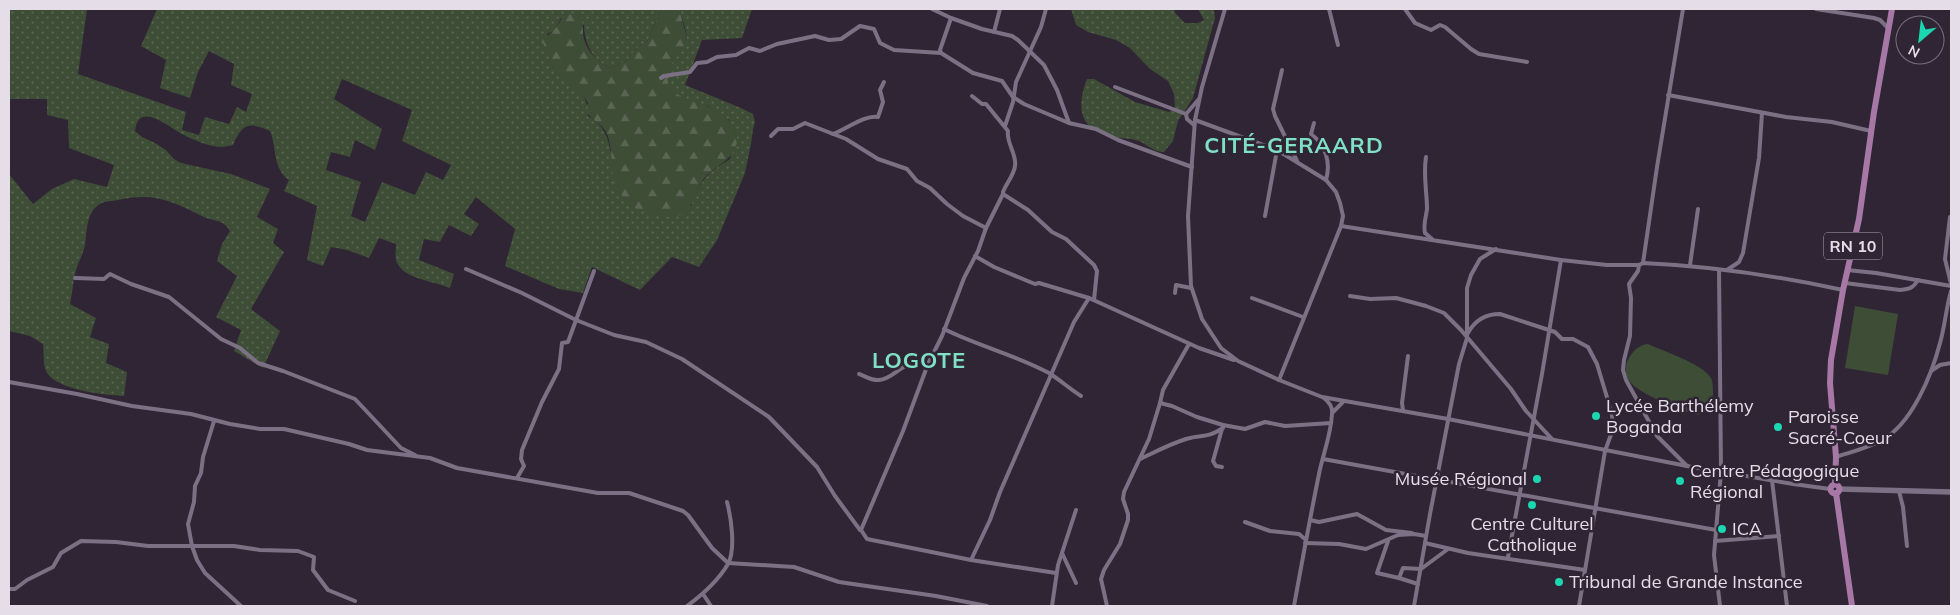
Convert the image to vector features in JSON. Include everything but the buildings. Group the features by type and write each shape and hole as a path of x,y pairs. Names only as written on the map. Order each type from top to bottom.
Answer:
{"main road":[{"name":"RN 10","path":"1852,606 1835,489 1836,457 1830,383 1833,343 1859,219 1871,131 1892,9"}],"street":[{"path":"932,9 950,18 1012,36 1044,65 1057,90 1069,123"},
{"path":"994,32 1000,9"},
{"path":"1005,126 1016,82 1046,9"},
{"path":"1224,9 1199,98 1194,125 1188,216 1191,288 1202,320 1221,348 1238,361"},
{"path":"1329,9 1338,45"},
{"path":"1405,9 1415,23 1431,30 1440,25 1445,26 1479,54 1527,62"},
{"path":"1683,9 1641,264 1629,284 1631,298 1630,336 1623,370 1626,380 1657,436 1687,466"},
{"path":"1816,9 1874,18 1880,20 1888,28"},
{"path":"941,52 941,45 950,18"},
{"path":"661,78 690,72 697,63 707,62 717,57 736,56 745,48 760,51 777,44 815,36 829,40 841,39 860,26 874,29 880,43 894,50 901,52 917,50 932,53 941,52 973,73 1002,81 1013,97 1024,104 1069,123 1096,129 1118,140 1192,167"},
{"path":"1282,70 1274,108 1275,116 1298,163"},
{"path":"833,134 867,118 878,117 883,102 880,90 884,82"},
{"path":"1115,86 1186,114"},
{"path":"1668,95 1762,112 1832,122 1871,131"},
{"path":"861,530 964,278 1015,167 1014,156 1007,136 1008,131 1005,126 986,104 982,104 972,96"},
{"path":"1186,114 1199,98"},
{"path":"1727,270 1739,262 1742,253 1759,158 1762,112"},
{"path":"1186,114 1187,119 1194,125"},
{"path":"1195,120 1277,150 1326,180 1336,192 1340,203 1343,216 1341,226 1279,380"},
{"path":"771,136 778,129 793,129 805,123 833,134 878,159 907,168 917,180 930,188 947,204 963,216 986,228"},
{"path":"1314,123 1311,134 1321,146 1329,163 1326,180"},
{"path":"1265,216 1277,150"},
{"path":"1426,157 1424,169 1426,209 1424,228 1425,233 1433,239"},
{"path":"1004,194 1028,210 1052,232 1066,239 1094,264 1097,271 1094,300"},
{"path":"1690,266 1698,209"},
{"path":"1847,270 1951,285 1945,259 1950,217"},
{"path":"1341,226 1561,260 1607,265 1690,266 1844,287 1900,290 1909,289 1918,280"},
{"path":"1468,336 1467,296 1471,275 1482,256 1497,249"},
{"path":"975,256 994,267 1035,284 1039,282 1094,300 1189,344 1238,361 1322,397 1403,410 1605,451 1772,480 1835,489 1951,492"},
{"path":"1508,557 1561,260"},
{"path":"466,269 522,293 576,320 614,335 646,342 682,359 769,418 817,467 835,496 867,540 971,560 1056,573"},
{"path":"1719,270 1721,471 1714,555 1720,606"},
{"path":"518,478 524,466 521,459 522,450 542,402 559,369 562,343 568,342 594,271"},
{"path":"75,278 104,279 108,278 110,274 131,284 169,297 221,339 240,348 258,363 283,370 355,399 401,448 417,456"},
{"path":"1175,293 1176,285 1191,288"},
{"path":"1836,457 1881,441 1897,429 1920,396 1942,339 1951,291"},
{"path":"1350,296 1370,299 1396,298 1426,306 1444,314 1468,336 1511,389 1533,420 1552,440"},
{"path":"971,560 1030,428 1074,322 1089,298"},
{"path":"1252,298 1303,317"},
{"path":"1414,606 1459,364 1474,323 1493,314 1506,316 1550,330 1562,339 1573,339 1582,343 1592,352 1612,414 1613,429 1605,451 1578,606"},
{"path":"944,329 1051,374 1081,396"},
{"path":"1107,606 1101,578 1120,544 1127,526 1128,514 1123,499 1124,492 1149,439 1163,390 1189,344"},
{"path":"1403,410 1402,403 1408,356"},
{"path":"859,374 880,380 906,365 913,363 928,364"},
{"path":"1931,371 1940,365 1951,363"},
{"path":"9,382 132,406 191,414 214,421 260,429 284,429 367,450 433,459 444,465 457,468 598,493 629,493 658,504 672,506 688,515 712,548 728,563 794,567 839,582 936,596 987,606"},
{"path":"1294,606 1305,541 1331,423 1332,412 1328,402 1322,397"},
{"path":"1332,412 1344,402"},
{"path":"1160,403 1223,427 1245,429 1265,422 1286,426 1331,423"},
{"path":"214,421 203,457 201,472 195,486 194,502 188,524 192,546 197,560 205,573 241,606"},
{"path":"1140,459 1166,446 1208,436 1223,427"},
{"path":"1222,467 1216,466 1213,461 1223,427"},
{"path":"1323,459 1716,530"},
{"path":"1772,480 1787,606"},
{"path":"1899,491 1903,507 1907,546"},
{"path":"687,606 703,594 728,563 732,536 731,515 727,502"},
{"path":"1052,606 1056,573 1076,510"},
{"path":"1310,520 1319,522 1357,514 1386,530 1403,531 1426,536"},
{"path":"1245,522 1270,531 1299,534 1309,527"},
{"path":"1299,534 1305,541 1366,549 1398,536 1414,534"},
{"path":"1715,541 1779,536"},
{"path":"1388,541 1377,573 1418,584"},
{"path":"9,589 15,589 27,580 46,572 53,567 61,553 80,542 116,542 148,546 234,546 260,550 298,551 314,556 313,570 328,590 355,601"},
{"path":"1425,542 1448,549 1585,570"},
{"path":"1399,578 1403,568 1421,569 1448,549"},
{"path":"1062,553 1076,583"},
{"path":"703,594 711,606"}],"green space":[{"path":"9,9 87,9 78,74 186,112 182,130 199,135 205,117 229,124 237,107 246,112 252,94 231,85 234,64 209,51 198,72 190,98 160,88 166,60 141,46 157,9 664,9 660,11 648,40 636,49 626,61 611,68 599,61 591,51 584,32 584,25 561,18 554,31 547,34 548,54 550,62 557,72 580,91 587,105 588,116 597,122 603,130 610,148 617,188 691,206 705,178 730,159 736,131 728,119 708,106 692,102 672,92 667,81 666,71 687,38 681,17 671,9 752,9 742,38 702,40 685,85 753,114 755,122 745,173 717,240 699,267 672,257 640,290 592,267 583,293 559,289 505,266 515,229 476,197 464,214 479,224 471,236 449,225 440,242 424,239 419,260 454,274 450,288 404,271 396,260 396,244 379,238 369,258 347,250 331,247 323,266 307,260 317,206 284,191 289,180 280,170 277,163 270,131 256,126 247,126 239,133 233,145 218,147 188,137 154,118 142,118 137,122 135,131 166,150 174,159 181,163 231,174 270,189 257,217 278,229 273,243 284,252 251,309 280,331 263,368 234,351 241,330 216,317 237,276 217,261 222,244 230,231 224,224 162,199 142,197 102,203 95,207 90,217 84,249 75,274 70,304 96,318 90,337 109,344 106,363 127,372 124,396 80,390 57,382 49,375 45,368 43,344 30,336 9,331 9,174 33,204 52,189 74,179 107,187 114,165 69,148 68,120 47,115 47,99 9,99","holes":["342,79 412,110 402,141 451,165 443,180 426,172 415,195 382,182 365,222 351,216 361,182 326,170 331,152 350,157 355,140 375,150 382,129 334,99"]},
{"path":"664,9 676,10 681,16 687,38 667,71 669,84 682,97 722,114 731,122 737,137 736,145 729,158 705,177 688,209 680,215 672,217 649,214 630,205 625,200 614,181 609,139 606,132 585,110 588,103 582,95 560,76 554,68 542,40 553,31 567,13 578,15 582,21 584,39 591,53 598,61 611,68 626,61 636,49 648,40 660,11"},
{"path":"1071,9 1174,9 1175,13 1185,23 1198,23 1204,20 1198,9 1214,9 1215,18 1193,98 1178,121 1173,141 1164,152 1154,150 1135,140 1104,135 1095,131 1084,119 1081,104 1087,79 1094,79 1135,102 1169,112 1175,108 1174,94 1168,81 1150,69 1130,48 1116,40 1088,32 1076,25"},
{"path":"1855,306 1898,314 1888,375 1845,368"},
{"path":"1648,344 1692,363 1707,373 1712,380 1713,394 1710,404 1706,409 1698,415 1683,410 1645,393 1630,382 1626,372 1628,360 1636,349"}],"place":[{"name":"Lycée Barthélemy Boganda","path":"1596,416"},
{"name":"Paroisse Sacré-Coeur","path":"1778,427"},
{"name":"Musée Régional","path":"1537,479"},
{"name":"Centre Pédagogique Régional","path":"1680,481"},
{"name":"Centre Culturel Catholique","path":"1532,505"},
{"name":"ICA","path":"1722,529"},
{"name":"Tribunal de Grande Instance","path":"1559,582"}],"district":[{"name":"CITÉ-GERAARD","path":"1294,145"},
{"name":"LOGOTE","path":"919,360"}]}
